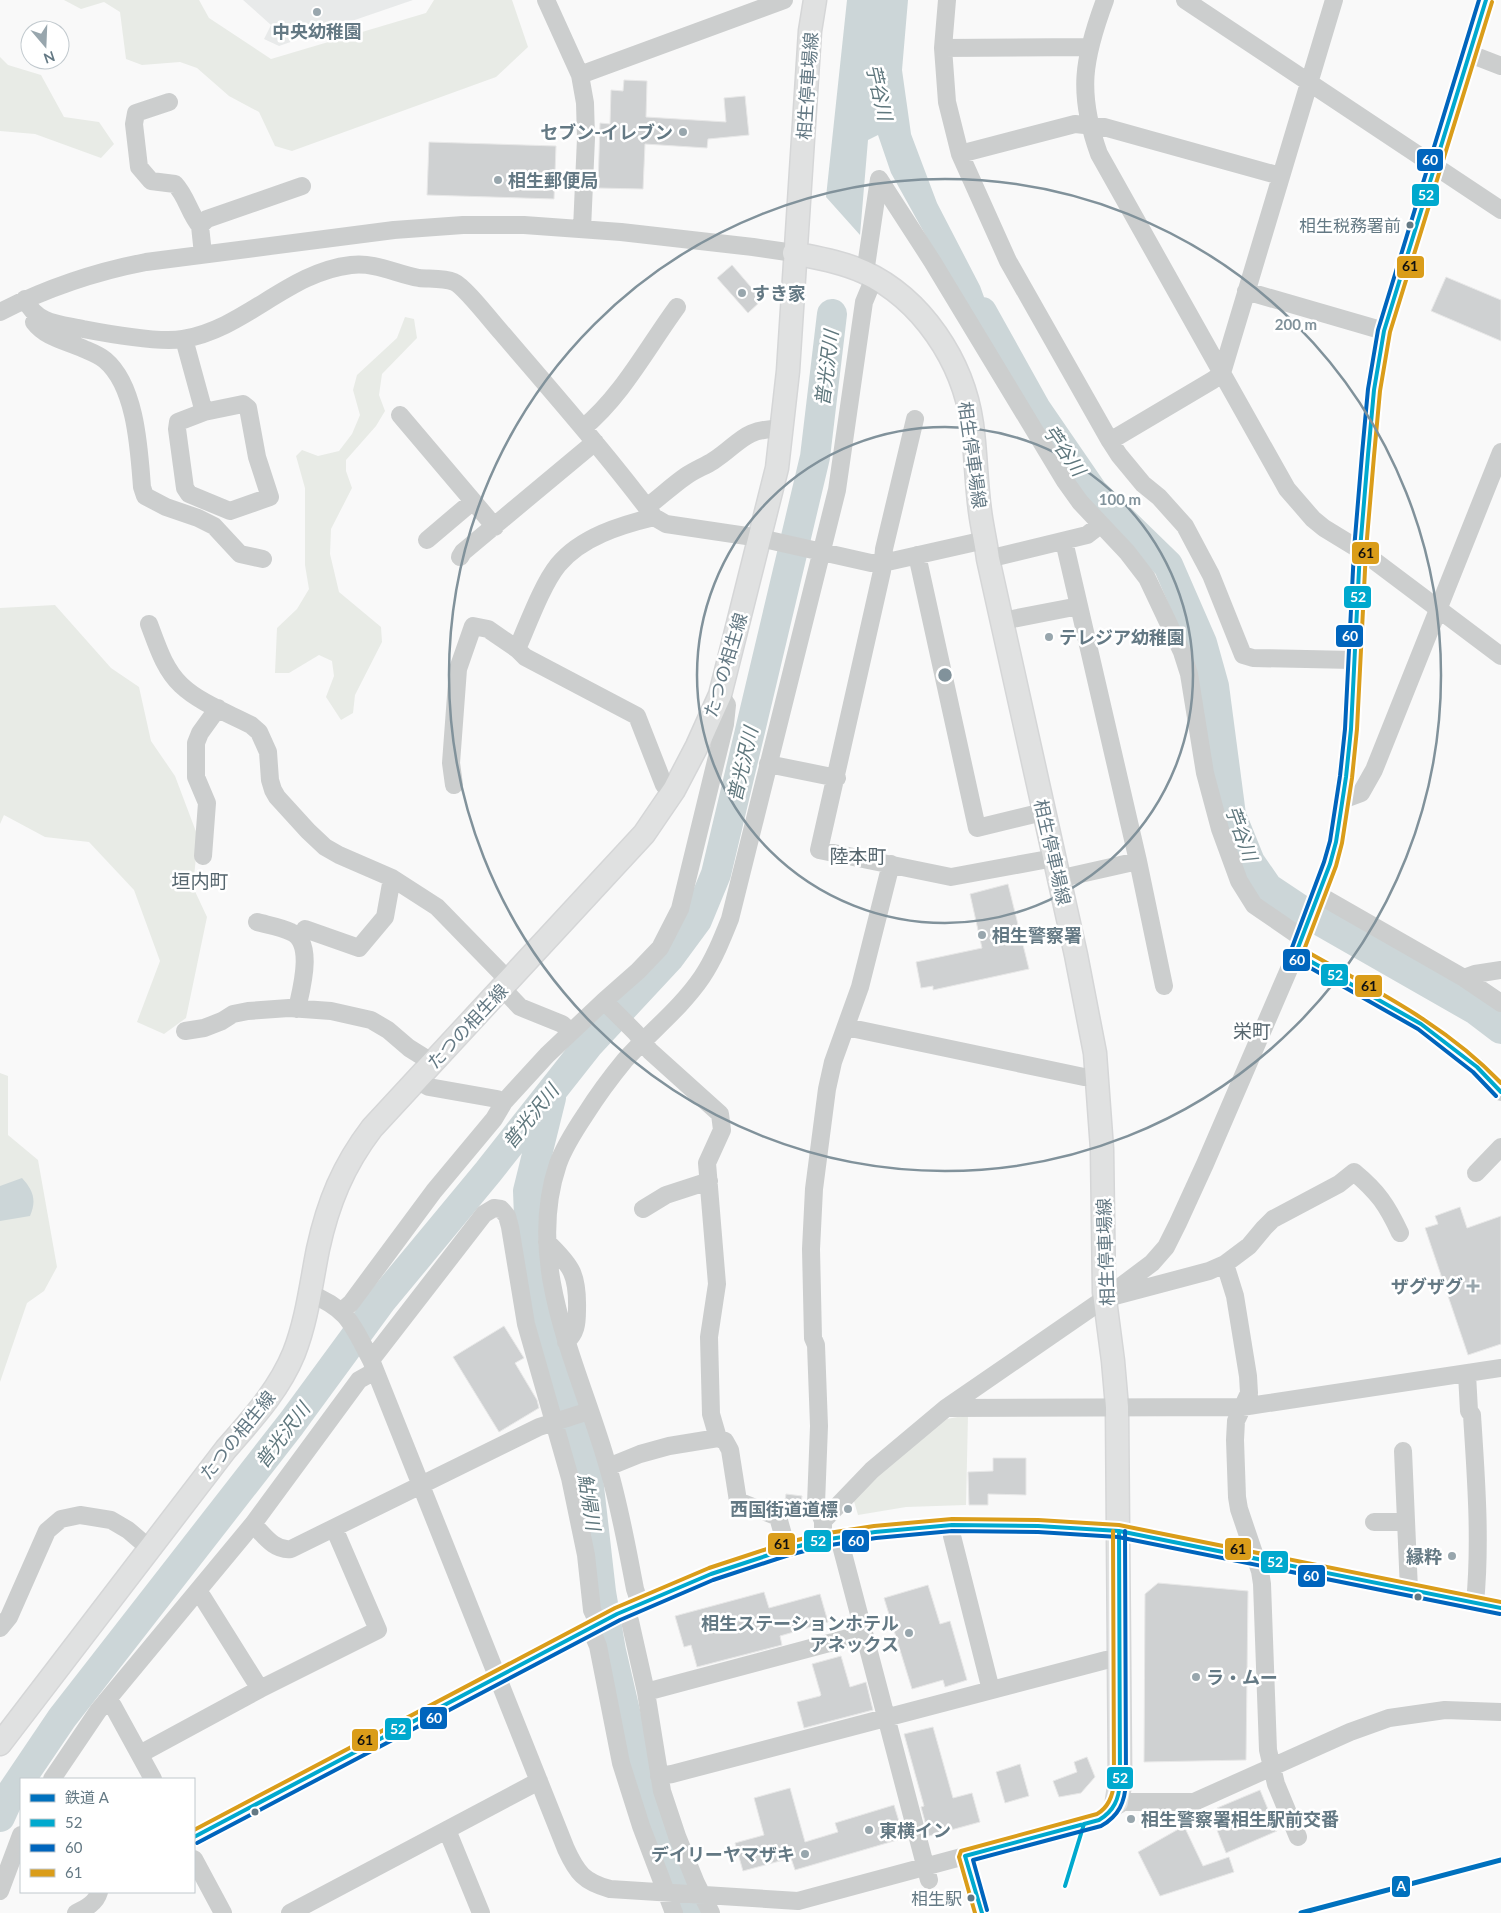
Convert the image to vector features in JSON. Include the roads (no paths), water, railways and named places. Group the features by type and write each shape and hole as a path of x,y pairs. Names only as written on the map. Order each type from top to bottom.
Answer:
{"main road":[{"name":"相生停車場線","path":"815,0 810,31 794,253 832,262 869,275 887,285 913,306 936,333 950,357 964,391 972,423 980,510 987,550 1088,1012 1097,1077 1102,1149 1104,1299 1117,1407 1120,1782 1117,1802"},
{"name":"たつの相生線","path":"0,1744 149,1548 226,1449 264,1406 280,1382 300,1336 325,1222 333,1196 345,1168 372,1128 644,834 674,790 697,746 720,695 765,539 777,468 788,371 794,253"}],"street":[{"path":"546,0 580,75 585,103 586,138 582,229"},
{"path":"947,0 943,48 947,102 960,154 1008,261 1110,441 1143,484 1159,497 1185,526 1211,576 1243,656 1254,658 1354,660"},
{"path":"1106,0 1090,47 1084,75 1084,98 1099,154 1287,489 1299,505 1324,528 1360,550 1501,656"},
{"path":"1185,0 1501,210"},
{"path":"1110,441 1222,374 1334,0"},
{"path":"823,1521 832,1509 872,1470 946,1408 1104,1299 1152,1262 1166,1247 1209,1156 1301,941 1318,898 1336,842 1349,749 1360,550 1374,390 1384,331 1486,0"},
{"path":"580,75 776,1"},
{"path":"943,48 1090,47"},
{"path":"1470,54 1501,66"},
{"path":"169,102 136,113 134,124 139,167 151,181 175,184 184,194 194,218 200,226 203,254"},
{"path":"960,154 1075,124 1090,125 1104,127 1280,176"},
{"path":"674,1913 669,1892 641,1826 621,1763 598,1646 612,1617 635,1589 608,1467 586,1412 566,1342 550,1270 547,1216 551,1188 569,1141 639,1038 685,998 702,977 720,944 730,920 843,456 869,275 869,251 879,179 932,261 1046,452 1080,502 1127,552 1147,578 1182,652 1189,674 1204,773 1220,829 1239,881 1254,905 1301,941 1421,1024 1477,1067 1501,1092"},
{"path":"200,226 207,219 302,186"},
{"path":"0,312 25,299 69,281 114,268 203,254 394,230 453,226 524,225 582,229 794,253"},
{"path":"34,314 54,323 108,334 169,340 184,339 214,330 251,311 303,280 322,272 351,265 375,266 418,278 454,282 478,305 595,442 650,512 666,524 765,539 819,552 883,563 916,555 987,550 1064,541 1087,535 1100,525"},
{"path":"1246,291 1384,331"},
{"path":"25,299 34,314 34,323 41,331 84,348 104,359 119,380 136,423 142,487 145,496 214,526 240,554 262,559"},
{"path":"583,428 596,417 621,387 677,307"},
{"path":"184,339 204,412"},
{"path":"244,404 248,408 257,456 270,497 230,511 189,494 185,488 177,429 178,422 204,412 244,404"},
{"path":"400,415 495,527"},
{"path":"915,419 884,549 883,563 820,850 951,878 1138,862"},
{"path":"517,648 548,581 558,565 572,552 592,539 650,512 687,475 715,460 743,437 753,432 767,429 781,429"},
{"path":"460,557 595,442"},
{"path":"1342,800 1361,793 1374,770 1501,452"},
{"path":"427,540 473,501"},
{"path":"1064,541 1138,862 1164,986"},
{"path":"916,555 977,828 1044,812"},
{"path":"1002,621 1079,606"},
{"path":"149,624 160,654 170,672 180,684 193,695 251,725 259,732 268,752 270,780 273,790 277,797 308,831 325,847 392,878 436,907 506,984 520,1007 562,1024 571,1032"},
{"path":"454,785 451,762 458,668 473,626 488,629 517,648 525,657 637,716 664,785 674,790"},
{"path":"345,1315 351,1303 434,1191 494,1119 504,1102 547,1055 571,1032 606,1004 660,948 680,909 725,724 727,705 720,695"},
{"path":"203,856 207,803 196,777 196,742 200,733 218,708"},
{"path":"768,764 837,778"},
{"path":"891,864 860,987 833,1062 827,1090 814,1189 811,1249 813,1338 816,1345 819,1426 816,1504 831,1539 863,1634 927,1873"},
{"path":"305,929 360,948 385,917 392,878"},
{"path":"1318,898 1464,978 1501,1003"},
{"path":"257,922 293,932 299,938 305,961 297,1009"},
{"path":"1464,978 1475,974 1501,970"},
{"path":"606,1004 639,1038 720,1114 722,1130 707,1163 717,1284 709,1337 711,1414 718,1438"},
{"path":"185,1031 204,1028 222,1021 233,1014 248,1011 297,1009 331,1011 371,1020 433,1063"},
{"path":"846,1027 1084,1078 1097,1077"},
{"path":"416,1080 428,1087 497,1099 504,1102"},
{"path":"1476,1173 1501,1147"},
{"path":"1104,1299 1209,1272 1225,1264 1249,1246 1273,1219 1339,1184 1354,1172 1371,1186 1386,1205 1400,1233"},
{"path":"643,1209 666,1196 709,1181"},
{"path":"53,1778 92,1718 253,1524 371,1362 484,1214 494,1208 501,1209 510,1227 526,1324 557,1421 586,1555 592,1610 630,1622 646,1692 662,1791 699,1895 708,1904 711,1913"},
{"path":"548,1242 564,1258 574,1274 578,1289 577,1324 574,1335 566,1342"},
{"path":"1225,1264 1235,1296 1248,1376 1249,1392 1236,1421 1237,1497 1262,1584 1264,1690 1268,1750 1271,1768 1298,1837"},
{"path":"310,1294 328,1300 345,1315 371,1362 571,1860 582,1877 610,1890 798,1900 927,1873 1099,1820 1107,1816 1117,1802 1194,1802 1350,1732 1389,1718 1445,1710 1501,1712"},
{"path":"946,1408 1242,1407 1501,1368"},
{"path":"1467,1374 1476,1479 1478,1571 1475,1603"},
{"path":"253,1524 277,1547 283,1550 290,1549 539,1427 586,1412"},
{"path":"608,1467 640,1454 668,1446 718,1438 725,1441 730,1450 738,1501 778,1517 787,1549"},
{"path":"1403,1451 1409,1590"},
{"path":"0,1628 9,1617 47,1531 61,1519 80,1515 111,1520 128,1530 149,1548"},
{"path":"1374,1522 1406,1522"},
{"path":"195,1836 612,1617 712,1574 787,1549 831,1539 884,1531 952,1525 1038,1526 1119,1531 1501,1608"},
{"path":"952,1525 952,1536 991,1690"},
{"path":"140,1754 260,1689 378,1630 334,1528"},
{"path":"197,1593 204,1598 260,1689"},
{"path":"646,1692 863,1634"},
{"path":"659,1776 1106,1660 1119,1659"},
{"path":"106,1701 113,1706 152,1778"},
{"path":"290,1913 539,1781"},
{"path":"447,1830 481,1913"},
{"path":"0,1891 15,1844"},
{"path":"195,1861 223,1913"},
{"path":"76,1913 90,1906 99,1893"}],"water":[{"path":"847,0 908,0 902,70 911,134 937,203 980,286 1015,383 926,236 891,173 878,135 868,140 860,235 826,197"},
{"path":"22,1178 33,1196 30,1216 0,1221 0,1186"}],"waterway":[{"name":"苧谷川","path":"982,312 1036,409 1093,492 1168,565 1202,643 1214,686 1231,815 1250,862 1268,888 1301,910 1476,1010 1501,1029"},
{"name":"普光沢川","path":"21,1778 62,1718 291,1424 382,1300 488,1172 589,1044 669,958 697,920 716,874 815,457 832,314"},
{"name":"鮎帰川","path":"551,1098 528,1191 530,1242 544,1314 588,1478 601,1592 611,1651 643,1789 692,1913"},
{"name":"普光沢川","path":"0,1817 10,1795 20,1780"}],"rail line":[{"name":"A","path":"1301,1913 1501,1860"}],"place":[{"name":"中央幼稚園","path":"317,12"},
{"name":"セブン-イレブン","path":"683,132"},
{"name":"相生郵便局","path":"498,180"},
{"name":"相生税務署前","path":"1410,225"},
{"name":"すき家","path":"742,293"},
{"name":"テレジア幼稚園","path":"1049,637"},
{"name":"相生警察署","path":"982,935"},
{"name":"ザグザグ","path":"1473,1286"},
{"name":"西国街道道標","path":"848,1509"},
{"name":"縁粋","path":"1452,1556"},
{"name":"相生ステーションホテル アネックス","path":"909,1633"},
{"name":"ラ・ムー","path":"1196,1677"},
{"name":"相生警察署相生駅前交番","path":"1131,1819"},
{"name":"東横イン","path":"869,1830"},
{"name":"デイリーヤマザキ","path":"805,1854"},
{"name":"相生駅","path":"971,1898"}],"district":[{"name":"陸本町","path":"858,855"},
{"name":"垣内町","path":"200,880"},
{"name":"栄町","path":"1252,1030"}]}
